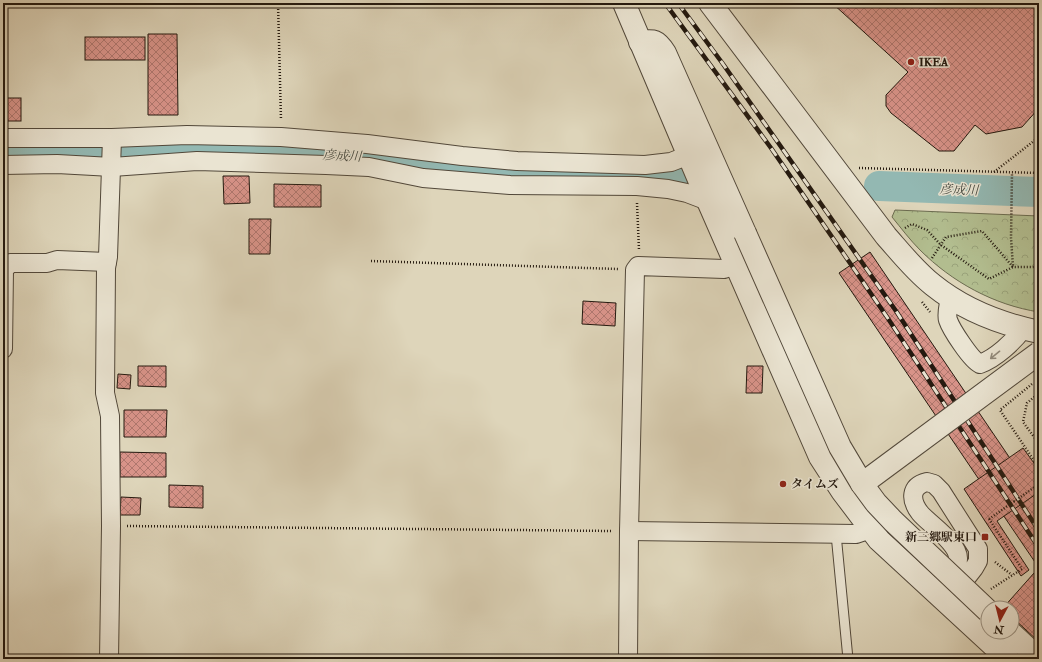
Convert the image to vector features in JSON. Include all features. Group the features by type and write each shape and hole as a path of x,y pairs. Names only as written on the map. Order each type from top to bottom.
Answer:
{"street":[{"path":"624,3 708,201 820,457 868,528 895,556 1008,659"},
{"path":"710,3 886,236 911,264 932,284 950,297 975,311 998,322 1031,330"},
{"path":"640,42 650,41 660,44 666,53 840,447 862,484 876,503 893,521 985,600"},
{"path":"3,165 58,152 112,153 187,135 257,151 280,151 423,178 510,185 637,186 668,189 687,193 708,201"},
{"path":"3,138 58,152 112,153 197,161 257,151 280,151 367,144 462,156 517,161 645,165 671,162 689,155"},
{"path":"109,659 111,526 110,416 105,393 106,268 112,153"},
{"path":"3,349 4,270 10,263 47,263 57,260 107,262"},
{"path":"628,659 629,531 637,268 724,268 736,265"},
{"path":"950,297 948,318 975,362 980,364 988,361 1016,338 1031,330"},
{"path":"862,484 1039,353"},
{"path":"927,482 934,484 941,491 978,549 978,560 974,568 952,593 939,596 941,584 954,571 959,558 955,548 920,512 915,504 913,496 914,490 920,484 927,482"},
{"path":"629,531 856,534 868,528"},
{"path":"955,548 971,536"},
{"path":"1019,640 1039,659"}],"lane":[{"path":"836,534 848,659"}],"path":[{"path":"278,3 280,151"},
{"path":"994,172 1039,137"},
{"path":"859,168 1039,174"},
{"path":"1012,173 1011,238 1013,267"},
{"path":"371,261 637,268 637,186"},
{"path":"900,232 912,224 927,230 941,245 988,279 1013,267 1039,267"},
{"path":"929,263 946,237 982,231 1013,267"},
{"path":"1033,383 1000,410 1039,468"},
{"path":"1039,393 1026,403 1024,422 1037,441 1037,448 1039,451"},
{"path":"989,600 1012,575 1022,569 989,519 1039,484"},
{"path":"111,526 629,531"},
{"path":"996,562 1012,575"}],"green space":[{"path":"895,210 1039,216 1039,312 1022,309 990,298 960,282 932,262 920,250 892,217"}],"building":[{"path":"832,3 1039,3 1039,108 1022,127 986,134 975,125 954,151 939,151 891,113 886,106 886,95 908,72"},
{"path":"148,34 177,34 178,115 148,115"},
{"path":"85,37 145,37 145,60 85,60"},
{"path":"3,98 21,98 21,121 3,121"},
{"path":"223,176 249,176 250,203 224,204"},
{"path":"274,184 321,185 321,207 274,207"},
{"path":"249,219 271,219 270,254 249,254"},
{"path":"870,252 1039,501 1039,568 839,273"},
{"path":"583,301 616,303 615,326 582,324"},
{"path":"138,366 166,366 166,387 138,386"},
{"path":"747,366 763,366 762,393 746,393"},
{"path":"118,374 131,375 130,389 117,388"},
{"path":"124,410 167,410 166,437 124,437"},
{"path":"1023,448 1039,470 1039,492 997,521 1029,570 1021,576 964,489"},
{"path":"120,452 166,453 166,477 120,477"},
{"path":"169,485 203,486 203,508 169,507"},
{"path":"121,497 141,498 140,515 120,515"},
{"path":"1034,573 1039,580 1039,642 1020,624 1020,600 1010,600"}],"waterway":[{"name":"彦成川","path":"3,151 121,154 191,150 265,151 377,157 529,175 590,177 628,175 680,177"},
{"name":"彦成川","path":"879,186 1039,192"}],"railway":[{"path":"665,3 771,148 887,317 1039,548"},
{"path":"678,3 723,64 896,311 1039,531"}],"place":[{"name":"IKEA","path":"911,62"},
{"name":"タイムズ","path":"783,484"},
{"name":"新三郷駅東口","path":"985,537"}]}
